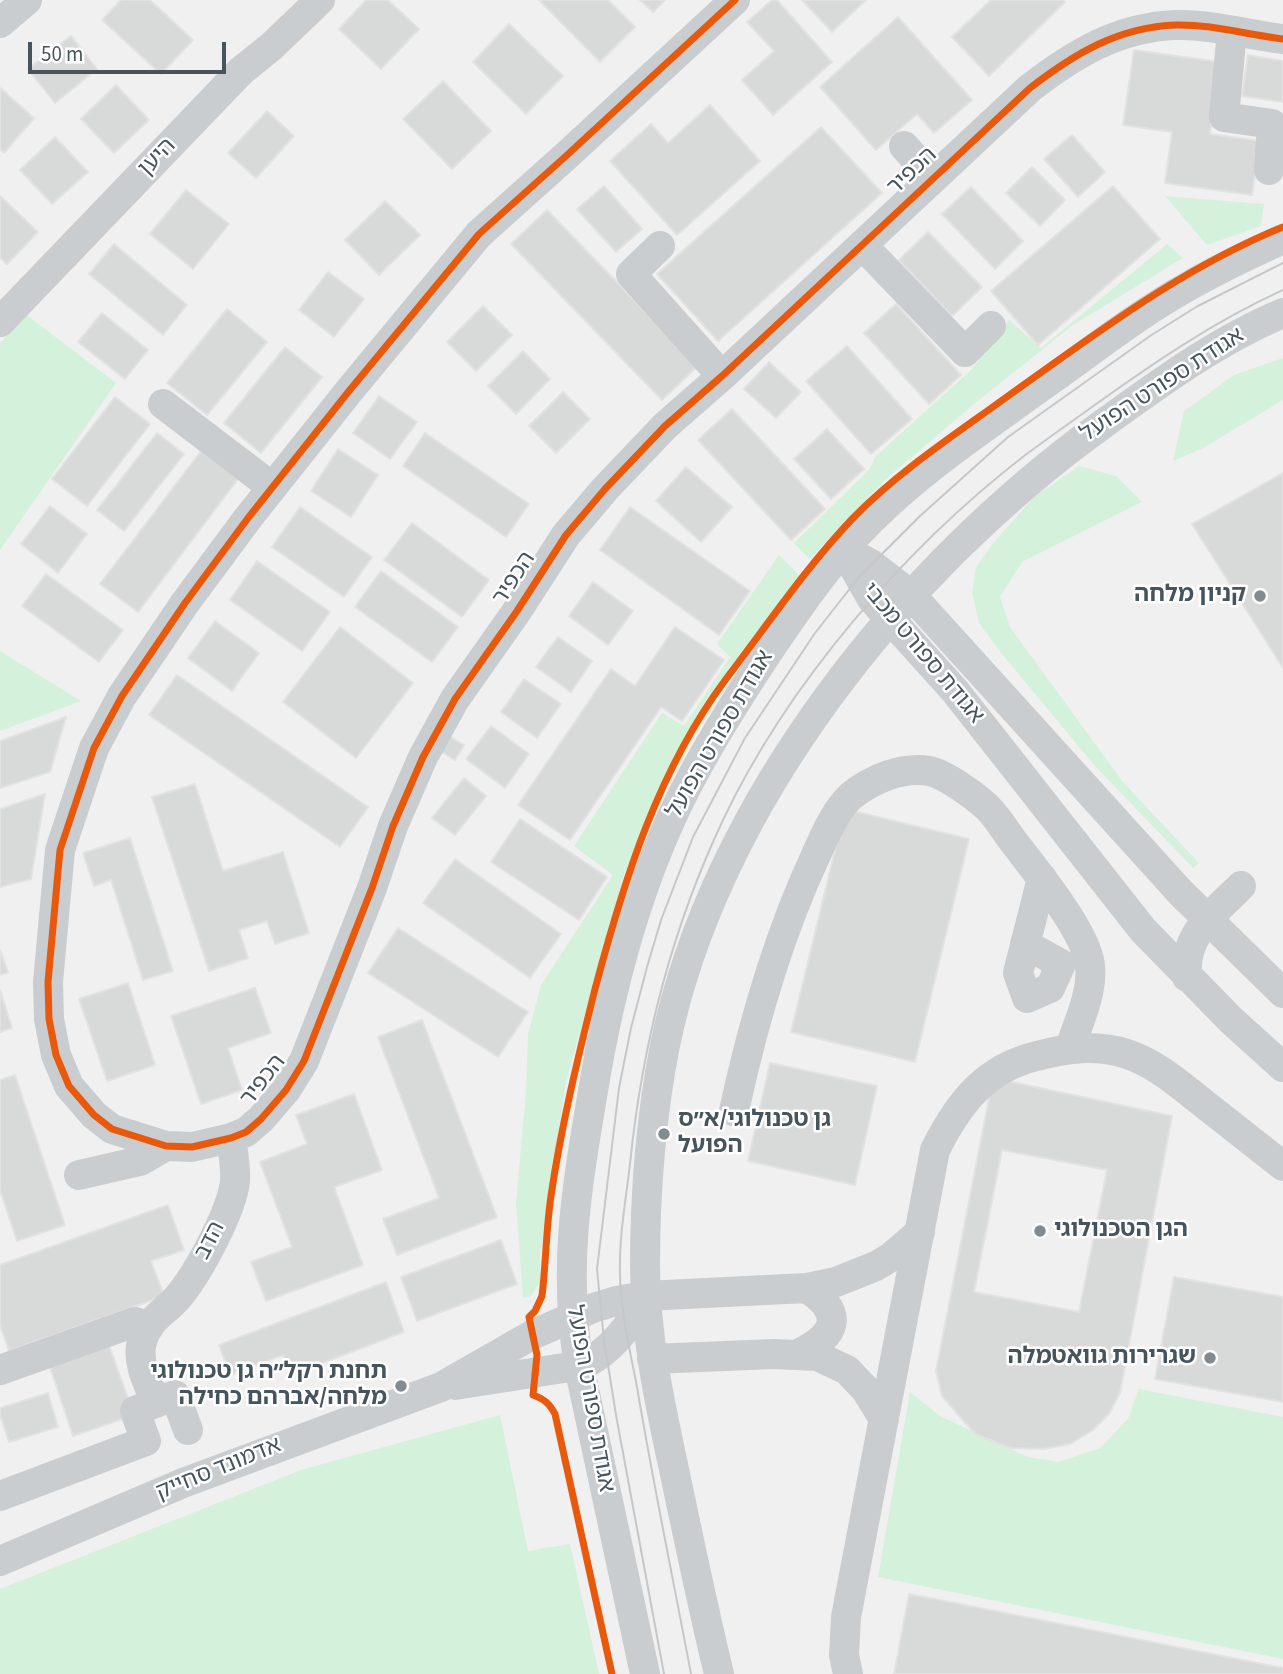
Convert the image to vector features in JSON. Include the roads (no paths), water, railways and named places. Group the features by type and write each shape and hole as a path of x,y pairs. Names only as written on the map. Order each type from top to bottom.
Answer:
{"street":[{"path":"0,23 27,0"},
{"name":"היען","path":"0,322 241,71 272,46 320,0"},
{"name":"הכפיר","path":"735,0 479,234 272,487 185,603 122,696 94,748 60,850 48,982 49,1019 55,1055 69,1086 94,1115 112,1129 166,1146 192,1147 246,1132 286,1090 304,1061 372,888 393,826 423,757 455,699 566,535 665,426 863,246 1030,88 1063,63 1086,49 1118,36 1177,25 1283,39"},
{"path":"1232,32 1224,117 1272,124 1269,170"},
{"path":"904,146 933,179"},
{"name":"אגודת ספורט הפועל","path":"645,1674 579,1366 572,1317 570,1267 574,1216 599,1052 618,970 646,881 684,792 710,745 793,615 843,548 870,520 912,483 1138,318 1184,288 1283,239"},
{"path":"660,246 631,274 722,376"},
{"path":"863,246 965,352 991,326"},
{"name":"אגודת ספורט הפועל","path":"719,1674 652,1359 645,1296 649,1160 655,1103 666,1042 684,978 720,880 749,821 814,719 889,618 911,595 996,511 1073,445 1207,352 1283,313"},
{"path":"163,404 272,487"},
{"name":"אגודת ספורט מכבי","path":"843,548 871,564 911,595 1208,921 1283,993"},
{"name":"אגודת ספורט מכבי","path":"843,548 872,599 955,691 1143,930 1231,1020 1283,1066"},
{"path":"734,1111 749,1041 796,898 827,831 850,797 881,779 905,770 932,771 958,785 988,808 1042,878 1081,938 1089,958 1089,989 1070,1048"},
{"path":"1026,944 1042,878"},
{"path":"1188,977 1188,948 1208,921 1241,886"},
{"path":"848,1674 844,1656 846,1617 936,1150 950,1120 978,1085 1016,1061 1070,1048 1102,1049 1128,1054 1161,1071 1283,1166"},
{"name":"הדב","path":"149,1327 159,1313 178,1298 189,1282 205,1256 228,1207 235,1182 231,1138"},
{"path":"79,1175 140,1161 166,1146"},
{"path":"645,1296 807,1288 836,1282 876,1266 920,1232"},
{"path":"798,1354 826,1337 831,1325 831,1313 827,1303 807,1288"},
{"name":"אדמונד סחייק","path":"0,1561 183,1483 441,1387 522,1340 572,1317 617,1301 645,1296"},
{"name":"אדמונד סחייק","path":"441,1387 579,1366 599,1356 612,1344 645,1296"},
{"path":"0,1370 135,1322 149,1327 141,1346 142,1368 156,1403"},
{"path":"652,1359 798,1354 817,1356 847,1370 866,1390 884,1419"},
{"path":"0,1496 146,1441 135,1411 175,1395 188,1430"}],"tram line":[{"path":"664,1674 616,1415 604,1340 597,1269 619,1088 631,1028 661,920 693,837 745,738 815,633 859,577 920,516 1008,437 1150,336 1196,307 1283,263"},
{"path":"691,1674 626,1330 620,1286 620,1258 635,1119 651,1031 674,945 705,861 750,769 815,669 853,621 936,532 1024,456 1133,378 1206,331 1283,290"}],"place":[{"name":"קניון מלחה","path":"1260,596"},
{"name":"גן טכנולוגי/א״ס הפועל","path":"664,1134"},
{"name":"הגן הטכנולוגי","path":"1040,1231"},
{"name":"שגרירות גוואטמלה","path":"1210,1358"},
{"name":"תחנת רקל״ה גן טכנולוגי מלחה/אברהם כחילה","path":"401,1386"}]}
